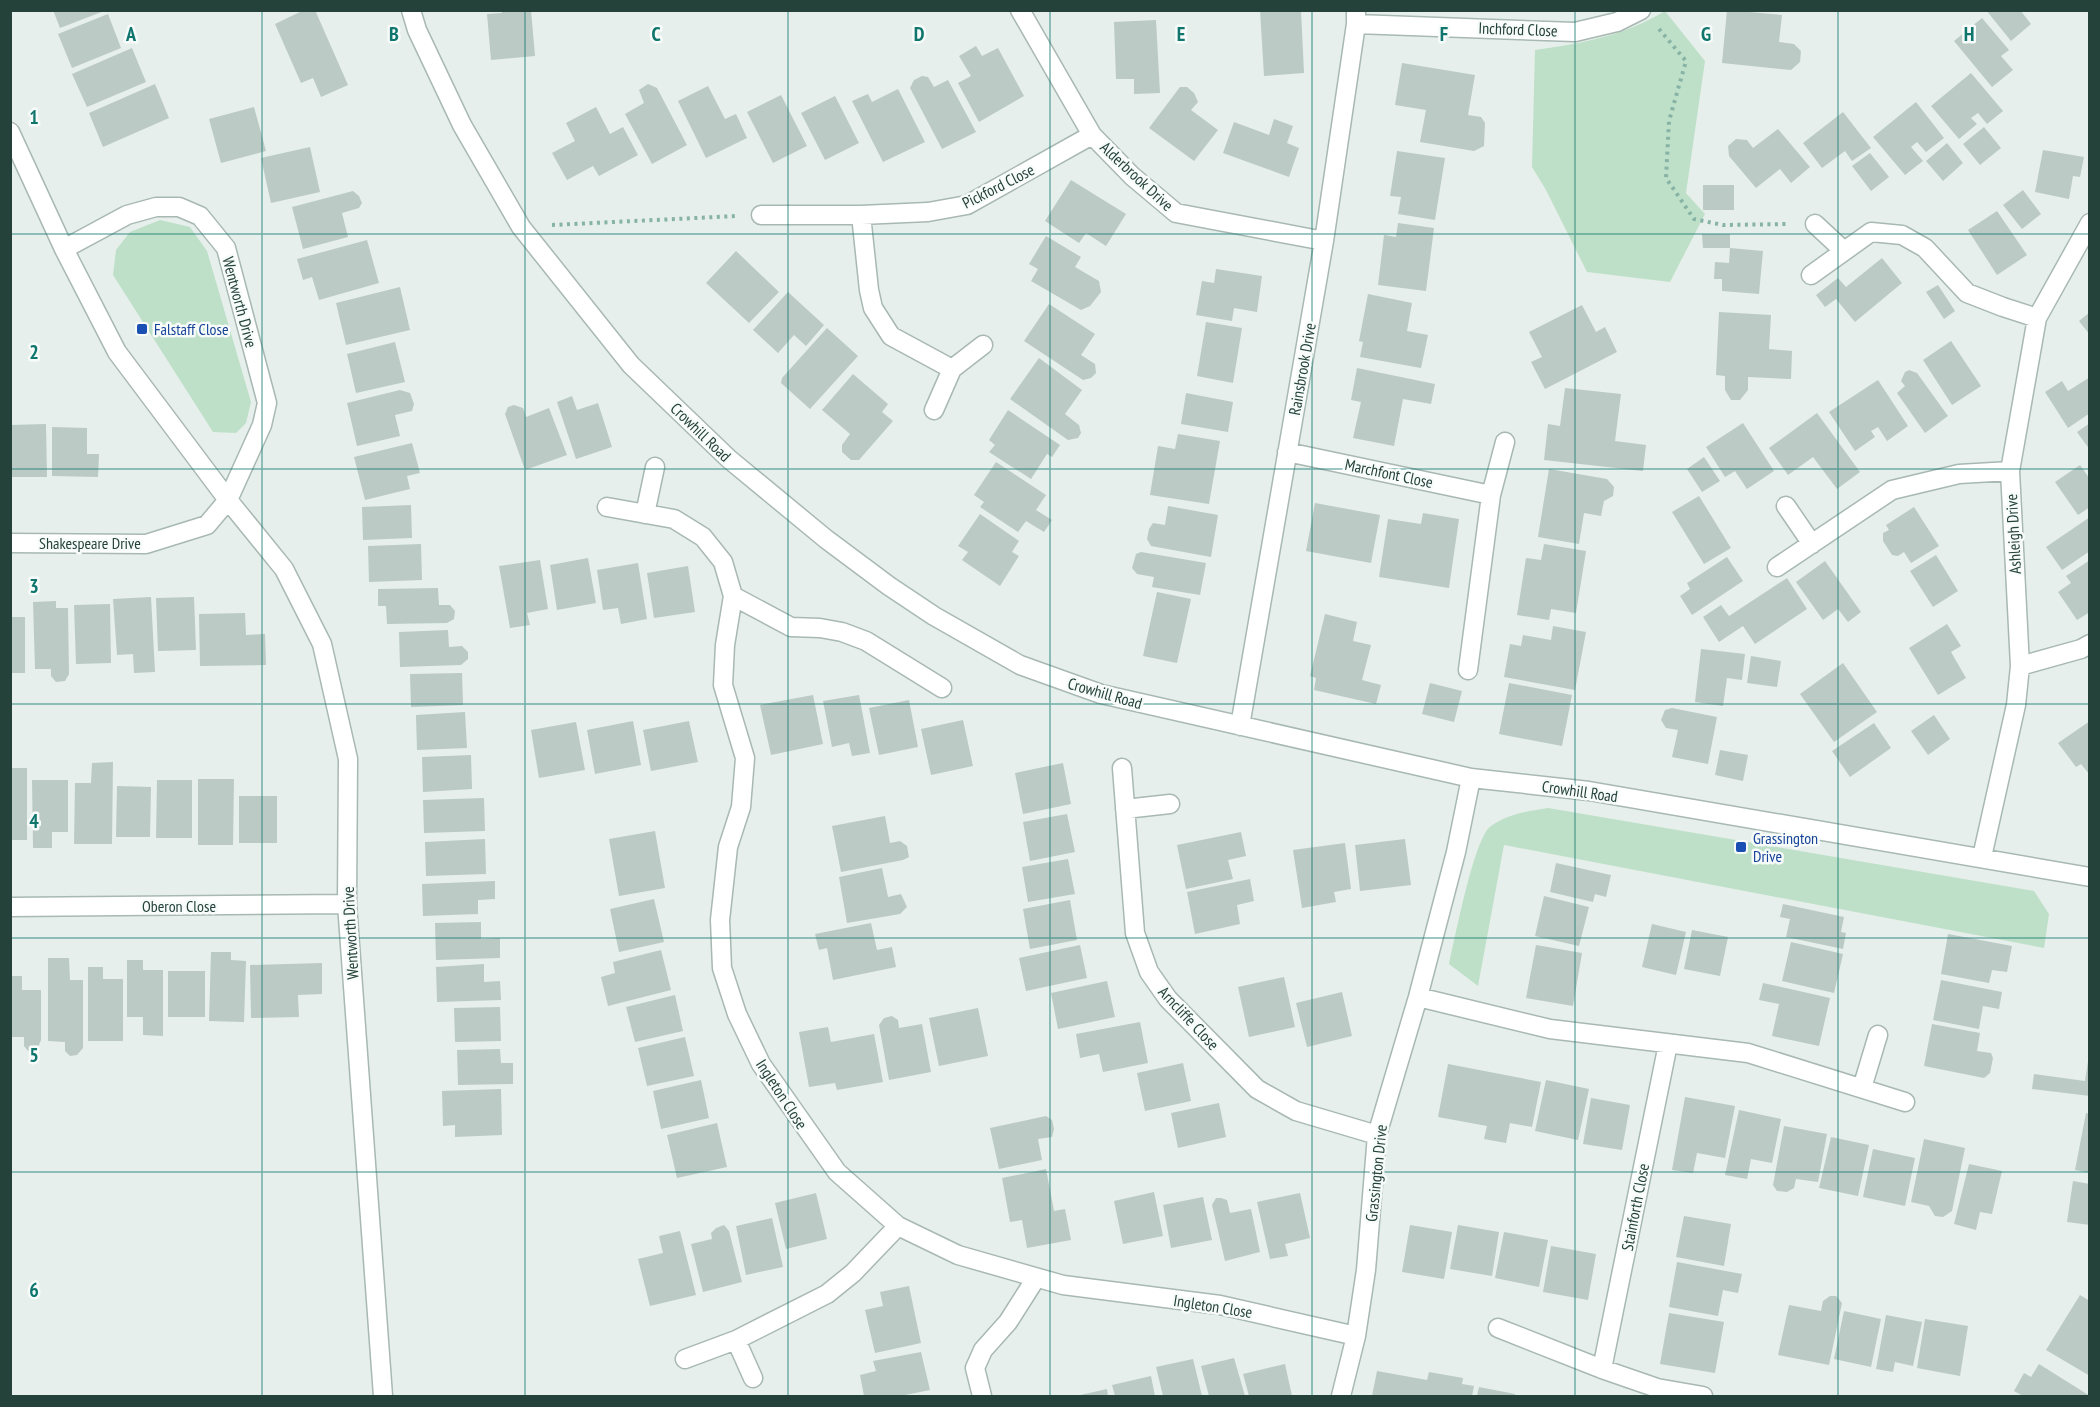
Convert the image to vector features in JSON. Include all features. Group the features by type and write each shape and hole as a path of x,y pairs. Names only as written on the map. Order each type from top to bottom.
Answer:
{"street":[{"name":"Crowhill Road","path":"411,10 417,30 462,125 521,227 631,365 729,459 826,539 889,586 1020,665 1101,694 1471,778 1589,791 2090,877"},
{"name":"Alderbrook Drive","path":"1020,10 1092,135 1132,176 1176,213 1324,241"},
{"name":"Inchford Close","path":"1356,17 1575,32 1617,22 1641,10"},
{"name":"Rainsbrook Drive","path":"1240,726 1324,241 1356,17"},
{"name":"Wentworth Drive","path":"10,132 64,249 117,352 228,500 284,569 322,644 348,759 347,904 383,1396"},
{"name":"Pickford Close","path":"761,215 928,212 967,205 1092,135"},
{"name":"Wentworth Drive","path":"64,249 127,215 156,207 179,207 200,216 226,248 267,403 262,424 228,500"},
{"path":"861,215 873,308 891,336 952,369"},
{"path":"1815,224 1844,250"},
{"name":"Ashleigh Drive","path":"1982,857 2016,705 2020,666 2010,471 2037,318 2090,224"},
{"path":"1811,275 1871,232 1902,235 1925,248 1967,292 2002,307 2037,318"},
{"path":"934,410 952,369 983,345"},
{"path":"1468,670 1491,495 1505,442"},
{"name":"Marchfont Close","path":"1287,452 1491,495"},
{"path":"645,514 655,467"},
{"path":"1777,567 1892,490 1959,474 2010,471"},
{"name":"Shakespeare Drive","path":"10,543 146,544 207,525 228,500"},
{"path":"1786,506 1812,544"},
{"name":"Ingleton Close","path":"607,507 674,519 703,537 723,562 733,596 725,645 723,685 745,758 741,807 728,847 720,920 722,968 737,1014 761,1064 837,1172 898,1226 958,1255 1063,1285 1220,1305 1356,1335"},
{"path":"733,596 791,627 820,628 842,632 866,641 942,688"},
{"path":"2020,666 2090,645"},
{"name":"Arncliffe Close","path":"1122,768 1135,933 1149,972 1168,999 1257,1089 1296,1111 1377,1135"},
{"name":"Grassington Drive","path":"1341,1396 1356,1335 1366,1270 1377,1135 1418,997 1456,852 1471,778"},
{"path":"1125,809 1170,804"},
{"name":"Oberon Close","path":"10,907 347,904"},
{"path":"1418,997 1550,1029 1749,1053 1905,1102"},
{"path":"1862,1088 1878,1035"},
{"name":"Stainforth Close","path":"1602,1369 1668,1044"},
{"path":"685,1359 736,1340 827,1294 853,1273 898,1226"},
{"path":"982,1396 975,1368 983,1350 1008,1322 1036,1278"},
{"path":"1498,1328 1657,1388 1703,1396"},
{"path":"736,1340 753,1378"}],"path":[{"path":"1657,27 1686,61 1669,121 1666,178 1694,219 1723,225 1815,224"},
{"path":"521,227 761,215"}],"green space":[{"path":"1665,11 1705,61 1686,193 1705,214 1670,282 1587,272 1532,167 1535,50 1569,45 1619,32"},
{"path":"160,220 190,227 207,251 251,402 246,423 236,433 213,432 113,275 116,250 130,232"},
{"path":"1548,808 2034,891 2049,914 2044,948 1504,845 1478,986 1449,964 1478,849 1491,826 1518,814"}],"building":[{"path":"53,10 104,10 104,11 60,28"},
{"path":"304,10 315,10 348,85 321,97 313,78 301,83 275,24"},
{"path":"501,10 531,10 535,56 491,60 487,14 502,13"},
{"path":"1260,10 1301,10 1304,73 1264,76"},
{"path":"1727,10 1782,15 1779,42 1794,44 1801,51 1800,62 1791,70 1722,63"},
{"path":"1986,10 2020,10 2031,24 2011,41"},
{"path":"108,14 121,48 72,68 58,34"},
{"path":"1982,18 2009,50 2001,56 2013,70 1992,87 1954,41"},
{"path":"1156,20 1160,93 1134,94 1134,79 1116,79 1114,22"},
{"path":"976,46 982,56 998,48 1024,96 979,122 958,83 971,76 959,56"},
{"path":"132,48 146,82 87,107 72,74"},
{"path":"1402,63 1475,75 1468,115 1481,117 1485,123 1484,146 1474,151 1420,142 1426,110 1395,105"},
{"path":"1971,73 2003,111 1987,124 1978,113 1971,118 1977,124 1959,139 1931,106"},
{"path":"922,76 928,77 934,87 948,80 976,132 942,149 910,88 914,80"},
{"path":"155,84 169,118 103,147 89,113"},
{"path":"648,84 657,88 687,145 652,164 625,114 644,103 639,90"},
{"path":"708,86 725,119 736,114 747,138 706,158 678,101"},
{"path":"1180,87 1187,87 1194,93 1198,102 1191,110 1218,130 1194,161 1149,128"},
{"path":"898,89 925,142 883,162 852,101 868,94 872,102"},
{"path":"781,95 807,146 773,163 747,112"},
{"path":"835,96 859,143 825,160 801,113"},
{"path":"1916,102 1944,138 1926,152 1917,142 1911,147 1923,161 1905,175 1873,137"},
{"path":"254,107 266,151 221,163 209,119"},
{"path":"596,107 610,134 623,127 638,155 599,176 593,166 567,180 552,153 575,141 566,123"},
{"path":"1843,112 1871,148 1852,161 1845,151 1822,168 1803,143"},
{"path":"1274,119 1293,126 1287,143 1299,148 1289,177 1223,153 1234,122 1269,135"},
{"path":"1984,127 2001,148 1980,165 1963,144"},
{"path":"1778,129 1810,167 1791,183 1780,169 1756,188 1729,156 1728,146 1736,139 1747,140 1753,148"},
{"path":"1947,143 1963,163 1943,181 1926,161"},
{"path":"310,147 320,192 271,203 261,158"},
{"path":"2043,150 2084,157 2080,177 2073,176 2069,199 2035,192"},
{"path":"1397,151 1445,158 1435,220 1398,214 1401,197 1390,196"},
{"path":"1870,153 1889,177 1871,191 1852,166"},
{"path":"1071,180 1126,214 1106,246 1086,233 1079,243 1045,221"},
{"path":"1703,185 1734,185 1734,210 1703,210"},
{"path":"2023,190 2041,214 2022,229 2003,205"},
{"path":"353,191 362,203 359,208 342,213 348,237 303,249 292,207"},
{"path":"1997,211 2027,255 1997,275 1968,230"},
{"path":"1398,223 1434,228 1426,291 1378,285 1384,235 1396,237"},
{"path":"1702,234 1730,234 1730,248 1703,248"},
{"path":"1046,236 1081,257 1075,267 1099,281 1101,292 1090,306 1081,310 1031,281 1038,269 1029,264"},
{"path":"367,240 379,283 319,300 312,277 303,280 297,259"},
{"path":"1730,248 1763,251 1759,294 1722,291 1722,279 1714,279 1715,262 1729,263"},
{"path":"736,251 779,292 749,323 706,283"},
{"path":"1882,258 1902,283 1855,322 1836,299 1825,307 1816,295 1838,278 1846,287"},
{"path":"1216,269 1262,276 1257,312 1234,308 1232,321 1196,315 1202,281 1214,283"},
{"path":"1938,285 1955,311 1944,319 1926,292"},
{"path":"400,287 410,330 346,345 336,303"},
{"path":"788,292 824,325 806,346 794,335 778,353 753,330"},
{"path":"1368,294 1412,303 1407,331 1428,335 1421,368 1360,357 1363,342 1359,341"},
{"path":"1049,304 1095,334 1081,355 1095,364 1096,373 1091,378 1083,380 1024,341"},
{"path":"1582,305 1596,332 1605,327 1617,352 1545,389 1531,362 1542,357 1529,332"},
{"path":"1719,312 1771,315 1769,349 1792,351 1791,379 1748,377 1748,390 1740,400 1731,400 1725,390 1725,376 1716,375"},
{"path":"2090,312 2090,335 2079,321"},
{"path":"1206,322 1242,328 1233,383 1197,376"},
{"path":"827,328 858,356 810,409 781,383 782,378"},
{"path":"1951,341 1981,386 1952,405 1923,360"},
{"path":"395,342 405,382 356,393 347,354"},
{"path":"1039,358 1082,390 1065,414 1079,425 1081,433 1078,438 1068,440 1010,399"},
{"path":"1357,368 1435,384 1431,404 1403,399 1394,446 1353,438 1361,402 1351,400"},
{"path":"1909,370 1917,373 1948,416 1925,433 1897,393 1905,386 1901,381 1905,372"},
{"path":"853,374 888,404 882,412 893,421 859,460 851,460 842,452 842,445 850,434 822,410"},
{"path":"2090,377 2090,413 2068,428 2045,392 2062,381 2068,391"},
{"path":"1878,380 1908,426 1887,441 1878,427 1871,431 1875,437 1855,451 1829,412"},
{"path":"1565,388 1621,394 1615,441 1646,445 1643,471 1544,460 1548,424 1560,426"},
{"path":"400,390 410,393 414,404 412,411 395,415 400,436 357,446 347,403"},
{"path":"1186,393 1233,402 1228,432 1181,424"},
{"path":"572,396 577,410 598,403 612,447 576,459 557,402"},
{"path":"514,405 523,408 526,417 549,408 567,455 525,470 505,414 508,407"},
{"path":"1008,410 1060,445 1052,457 1047,454 1031,479 989,452 995,445 989,440"},
{"path":"1817,413 1860,472 1837,489 1813,457 1788,475 1769,448"},
{"path":"1743,423 1774,471 1747,489 1735,471 1725,477 1706,447"},
{"path":"2090,423 2090,450 2077,432"},
{"path":"46,424 47,477 10,477 10,425"},
{"path":"52,427 87,428 87,454 99,454 98,477 52,476"},
{"path":"1178,434 1220,441 1209,504 1150,495 1158,446 1175,449"},
{"path":"412,443 420,473 407,476 410,489 365,500 354,457"},
{"path":"1704,457 1720,481 1702,492 1687,469"},
{"path":"996,462 1046,495 1036,510 1052,520 1044,532 1026,521 1018,532 980,507 984,502 974,495"},
{"path":"2080,465 2090,479 2090,507 2078,515 2055,482"},
{"path":"1549,469 1607,479 1614,487 1613,496 1604,501 1601,516 1584,513 1579,544 1538,537"},
{"path":"1699,496 1731,548 1704,564 1672,512"},
{"path":"1315,503 1380,515 1371,563 1306,551"},
{"path":"411,505 412,538 363,540 362,507"},
{"path":"1168,506 1218,515 1211,557 1151,546 1147,539 1149,529 1153,523 1165,525"},
{"path":"1914,507 1939,546 1911,563 1904,552 1898,556 1892,555 1883,541 1883,533 1889,530 1886,525"},
{"path":"1423,513 1459,519 1449,588 1379,577 1388,519 1421,524"},
{"path":"980,514 1019,541 1012,552 1019,556 1000,586 962,560 968,552 958,546"},
{"path":"2090,517 2090,551 2062,570 2046,547"},
{"path":"421,544 422,580 369,582 368,546"},
{"path":"1544,544 1586,551 1576,613 1551,609 1549,620 1517,615 1526,558 1541,560"},
{"path":"1141,552 1206,563 1200,595 1152,587 1154,577 1137,574 1132,568 1136,554"},
{"path":"1936,555 1958,591 1933,607 1910,571"},
{"path":"1727,557 1743,581 1692,615 1680,596 1690,589 1687,583"},
{"path":"588,558 596,603 557,610 550,565"},
{"path":"540,560 548,609 527,613 530,625 510,628 499,566"},
{"path":"2090,560 2090,612 2077,620 2058,592 2071,583 2066,576"},
{"path":"1825,561 1861,612 1848,622 1838,609 1823,620 1796,582"},
{"path":"638,563 647,619 621,624 618,608 603,610 597,570"},
{"path":"688,566 695,612 654,618 647,573"},
{"path":"1787,578 1807,609 1755,644 1743,626 1719,642 1703,617 1721,605 1729,616"},
{"path":"438,588 439,605 450,605 455,611 454,619 447,623 387,624 386,606 378,606 378,589"},
{"path":"1157,592 1191,599 1177,663 1143,656"},
{"path":"151,597 155,672 134,673 133,654 117,655 113,599"},
{"path":"194,597 196,650 158,651 156,598"},
{"path":"56,601 56,608 68,608 69,674 65,681 56,682 51,676 51,669 35,669 33,602"},
{"path":"110,604 111,663 76,664 74,605"},
{"path":"245,613 246,635 265,634 266,665 200,666 199,614"},
{"path":"1325,614 1357,622 1353,641 1371,645 1362,680 1381,685 1376,704 1314,690 1316,678 1310,676"},
{"path":"10,617 25,617 25,673 10,673"},
{"path":"1947,624 1961,646 1951,652 1966,678 1938,695 1909,648"},
{"path":"1553,626 1586,632 1575,690 1504,677 1510,644 1521,646 1523,635 1551,640"},
{"path":"448,630 449,647 462,646 468,652 468,659 461,665 400,667 399,632"},
{"path":"1701,649 1745,654 1742,680 1727,678 1723,706 1695,702"},
{"path":"1751,656 1781,661 1777,687 1747,683"},
{"path":"1843,663 1877,712 1834,742 1800,694"},
{"path":"462,673 463,705 411,707 410,674"},
{"path":"1430,683 1462,691 1454,722 1422,714"},
{"path":"1509,683 1572,695 1562,746 1499,734"},
{"path":"813,695 823,744 771,755 760,705"},
{"path":"859,695 870,753 852,756 849,743 832,747 823,701"},
{"path":"909,700 918,747 879,755 869,708"},
{"path":"1672,708 1717,717 1708,764 1672,757 1678,730 1666,728 1661,720 1665,710"},
{"path":"465,712 467,748 417,750 416,715"},
{"path":"1934,715 1950,739 1928,755 1911,731"},
{"path":"963,720 973,766 931,775 921,729"},
{"path":"633,721 641,765 595,774 587,730"},
{"path":"689,721 698,762 651,771 643,730"},
{"path":"2090,721 2090,775 2081,764 2076,767 2058,743"},
{"path":"576,722 585,770 539,778 531,730"},
{"path":"1874,723 1891,748 1850,777 1832,751"},
{"path":"1720,750 1748,755 1743,781 1715,775"},
{"path":"471,755 472,789 423,792 422,757"},
{"path":"113,762 112,844 74,844 75,783 91,783 92,763"},
{"path":"1063,763 1071,804 1023,814 1015,773"},
{"path":"10,768 27,768 27,840 10,840"},
{"path":"198,779 234,779 233,845 198,845"},
{"path":"32,780 68,780 68,832 52,832 52,848 33,848"},
{"path":"157,780 192,780 192,838 156,838"},
{"path":"117,786 151,787 150,837 116,837"},
{"path":"239,796 277,796 277,843 239,843"},
{"path":"484,798 485,831 424,833 423,800"},
{"path":"1067,814 1075,852 1030,861 1023,822"},
{"path":"885,816 890,843 900,841 907,846 909,857 841,872 832,826"},
{"path":"655,831 665,888 619,896 609,839"},
{"path":"1241,832 1246,856 1228,860 1233,879 1186,889 1177,845"},
{"path":"485,839 486,874 426,876 425,842"},
{"path":"1405,839 1411,885 1360,891 1355,845"},
{"path":"1345,843 1351,889 1334,892 1336,902 1302,908 1293,850"},
{"path":"1068,859 1075,894 1028,902 1022,867"},
{"path":"1556,863 1611,875 1606,897 1595,894 1593,902 1550,892"},
{"path":"882,868 888,897 901,894 907,907 900,914 847,923 839,877"},
{"path":"1250,879 1254,901 1237,905 1240,924 1195,934 1187,892"},
{"path":"495,881 495,899 478,900 478,914 423,916 422,884"},
{"path":"1544,896 1589,907 1579,946 1535,936"},
{"path":"654,899 664,942 619,952 610,909"},
{"path":"1070,900 1077,940 1030,949 1023,909"},
{"path":"1783,904 1844,917 1841,932 1846,933 1843,949 1786,937 1790,919 1780,917"},
{"path":"481,922 481,939 500,938 500,958 436,960 435,923"},
{"path":"871,923 877,950 892,947 896,967 833,980 827,948 819,950 815,934"},
{"path":"1652,924 1686,932 1676,975 1642,967"},
{"path":"1692,930 1728,937 1720,976 1684,969"},
{"path":"1948,934 2012,946 2007,972 1992,970 1989,983 1941,974"},
{"path":"1791,942 1843,954 1834,993 1782,981"},
{"path":"1080,945 1087,978 1026,991 1019,958"},
{"path":"1536,945 1582,953 1573,1006 1526,998"},
{"path":"661,950 671,990 608,1006 601,977 615,973 613,962"},
{"path":"211,952 231,952 231,960 246,961 244,1022 209,1021"},
{"path":"48,958 69,958 70,980 83,980 83,1048 77,1055 70,1056 65,1051 65,1042 48,1041"},
{"path":"127,960 143,960 143,970 163,970 163,1036 143,1035 143,1017 127,1017"},
{"path":"322,963 322,994 298,995 299,1017 251,1018 250,965"},
{"path":"484,964 484,982 500,981 501,1000 437,1002 436,967"},
{"path":"88,967 103,967 103,979 123,979 123,1041 88,1041"},
{"path":"168,971 205,971 205,1017 168,1017"},
{"path":"10,976 22,976 22,990 41,990 41,1040 37,1050 28,1051 24,1046 24,1037 10,1037"},
{"path":"1284,977 1295,1027 1249,1037 1238,987"},
{"path":"1941,980 2002,992 1999,1009 1983,1006 1979,1029 1933,1020"},
{"path":"1107,981 1115,1017 1058,1029 1051,993"},
{"path":"1763,983 1830,998 1819,1046 1772,1036 1779,1004 1759,1000"},
{"path":"1342,992 1352,1036 1307,1047 1296,1003"},
{"path":"675,995 683,1031 635,1042 626,1007"},
{"path":"500,1007 501,1041 455,1042 454,1008"},
{"path":"978,1008 988,1056 939,1066 929,1018"},
{"path":"892,1016 898,1020 899,1028 922,1024 931,1072 889,1080 879,1025 884,1018"},
{"path":"1140,1022 1148,1063 1103,1072 1099,1054 1080,1058 1076,1034"},
{"path":"1932,1024 1980,1033 1977,1051 1991,1053 1993,1058 1990,1073 1984,1078 1924,1066"},
{"path":"828,1027 831,1042 874,1034 883,1082 837,1090 835,1083 809,1087 799,1032"},
{"path":"685,1037 694,1076 647,1086 638,1048"},
{"path":"500,1049 501,1063 513,1063 513,1084 458,1085 457,1050"},
{"path":"2088,1061 2090,1096 2032,1089 2034,1074 2085,1081"},
{"path":"1183,1063 1191,1101 1145,1111 1137,1073"},
{"path":"1448,1064 1541,1082 1532,1127 1510,1123 1506,1143 1484,1139 1487,1126 1438,1117"},
{"path":"701,1080 709,1118 661,1129 653,1091"},
{"path":"1546,1080 1589,1089 1578,1140 1535,1131"},
{"path":"501,1089 502,1135 455,1137 455,1125 443,1126 442,1091"},
{"path":"1685,1097 1735,1106 1725,1158 1697,1153 1693,1173 1672,1170"},
{"path":"1591,1098 1630,1105 1622,1150 1583,1144"},
{"path":"1219,1103 1226,1137 1178,1148 1171,1113"},
{"path":"1739,1110 1781,1119 1772,1163 1751,1159 1747,1179 1725,1175"},
{"path":"2086,1113 2090,1114 2090,1173 2075,1170"},
{"path":"1046,1116 1052,1120 1054,1129 1052,1137 1038,1139 1042,1160 999,1169 990,1128"},
{"path":"717,1123 727,1167 677,1178 667,1135"},
{"path":"1784,1126 1827,1134 1818,1182 1796,1179 1794,1188 1787,1192 1777,1191 1773,1185"},
{"path":"1831,1137 1869,1145 1858,1196 1819,1188"},
{"path":"1924,1139 1965,1148 1952,1211 1943,1217 1935,1216 1929,1206 1911,1202"},
{"path":"1873,1149 1915,1158 1905,1206 1863,1197"},
{"path":"1969,1164 2002,1171 1992,1214 1980,1212 1976,1230 1954,1224"},
{"path":"1046,1169 1054,1211 1065,1209 1071,1240 1027,1248 1022,1220 1010,1222 1002,1178"},
{"path":"2073,1181 2090,1184 2090,1225 2067,1222"},
{"path":"1154,1192 1163,1236 1123,1244 1114,1201"},
{"path":"816,1193 827,1239 786,1249 775,1203"},
{"path":"1300,1193 1310,1238 1285,1244 1288,1256 1270,1259 1257,1202"},
{"path":"1203,1197 1212,1240 1171,1248 1163,1205"},
{"path":"1216,1198 1227,1200 1230,1213 1251,1209 1260,1252 1225,1261 1212,1205"},
{"path":"1684,1216 1731,1224 1724,1266 1676,1257"},
{"path":"772,1218 783,1267 746,1275 736,1226"},
{"path":"724,1225 729,1231 742,1282 703,1292 691,1244 712,1239 711,1233"},
{"path":"1410,1225 1452,1232 1444,1279 1402,1272"},
{"path":"1458,1225 1499,1232 1492,1276 1450,1269"},
{"path":"680,1231 696,1295 650,1306 638,1259 663,1253 659,1236"},
{"path":"1504,1232 1548,1240 1539,1287 1495,1278"},
{"path":"1551,1246 1596,1254 1588,1300 1543,1292"},
{"path":"1677,1262 1742,1274 1738,1293 1723,1290 1718,1316 1669,1307"},
{"path":"909,1286 921,1343 875,1353 865,1310 883,1306 880,1292"},
{"path":"2080,1295 2090,1301 2090,1376 2046,1350"},
{"path":"1830,1296 1836,1296 1842,1303 1829,1365 1778,1355 1789,1305 1821,1311 1823,1301"},
{"path":"1844,1311 1881,1319 1871,1367 1834,1359"},
{"path":"1669,1313 1724,1322 1715,1373 1660,1364"},
{"path":"1886,1315 1922,1322 1913,1366 1895,1362 1893,1372 1876,1369"},
{"path":"1925,1319 1968,1326 1960,1376 1917,1368"},
{"path":"921,1352 930,1390 900,1396 864,1396 860,1375 876,1371 873,1361"},
{"path":"1234,1358 1245,1396 1209,1396 1201,1366"},
{"path":"1193,1359 1202,1396 1163,1396 1156,1367"},
{"path":"1285,1364 1292,1396 1249,1396 1243,1374"},
{"path":"2039,1364 2090,1396 2023,1396 2014,1391 2024,1373 2031,1377"},
{"path":"1377,1371 1427,1380 1429,1372 1463,1378 1462,1384 1474,1386 1472,1396 1372,1396"},
{"path":"1151,1376 1155,1396 1115,1396 1112,1385"},
{"path":"1479,1387 1515,1394 1515,1396 1477,1396"},
{"path":"1107,1389 1108,1396 1076,1396"}],"place":[{"name":"Falstaff Close","path":"142,329"},
{"name":"Grassington Drive","path":"1741,847"}]}
